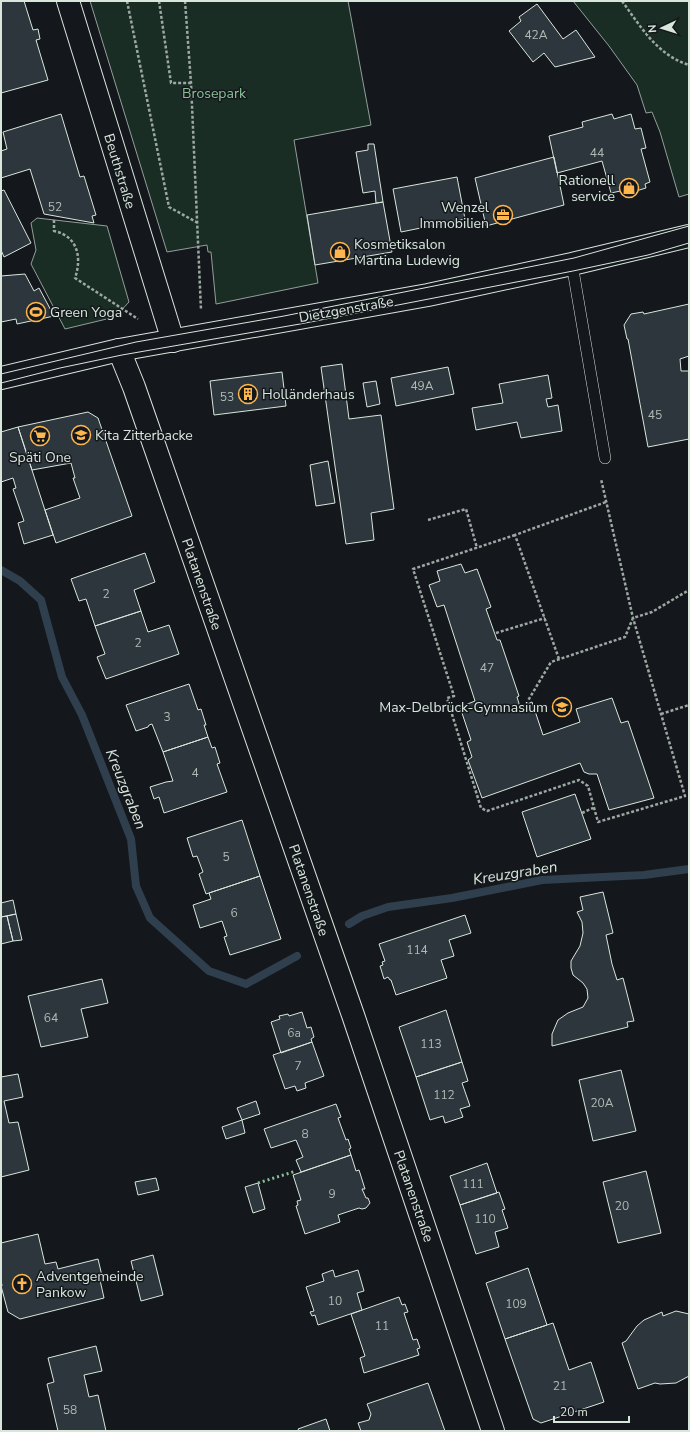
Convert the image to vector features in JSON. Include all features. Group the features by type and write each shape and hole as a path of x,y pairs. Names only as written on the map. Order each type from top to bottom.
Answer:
{"street":[{"name":"Beuthstraße","path":"68,1 173,341"},
{"name":"Dietzgenstraße","path":"1,378 120,350 428,294 572,264 689,236"},
{"name":"Platanenstraße","path":"120,350 353,1015 493,1431"}],"lane":[{"path":"572,264 605,458"}],"path":[{"path":"127,1 169,207 198,223"},
{"path":"159,1 171,83 191,83"},
{"path":"185,1 191,83 201,310"},
{"path":"622,1 651,41 678,62 689,65"},
{"path":"54,220 54,231 62,233 72,242 79,253 79,267 75,278 138,319"},
{"path":"601,479 633,618 685,796 598,822 588,786 579,780 488,811 481,808 447,698 454,696 413,569 515,535 606,502"},
{"path":"428,520 466,509 477,548"},
{"path":"515,535 559,659"},
{"path":"633,618 652,612 689,590"},
{"path":"496,633 545,618"},
{"path":"526,704 552,662 626,637 633,618"},
{"path":"661,714 689,705"},
{"path":"582,813 593,808"}],"green space":[{"name":"Brosepark","path":"90,1 348,1 371,125 294,140 318,283 216,304 211,252 208,252 207,245 167,252"},
{"path":"573,1 689,1 689,194 679,197 660,132 652,112 646,113 637,85 609,46"},
{"path":"37,218 107,226 129,302 115,317 65,329 31,264 36,250 31,223"}],"building":[{"path":"1,1 24,1 33,30 38,29 40,39 36,40 48,80 1,93"},
{"path":"537,4 563,39 576,30 595,57 555,67 544,53 533,62 509,31 521,21 519,17"},
{"path":"61,114 80,177 84,176 96,215 92,216 94,223 44,214 30,169 1,178 1,151 7,149 3,132"},
{"path":"612,114 614,119 631,114 635,129 641,128 646,148 641,149 650,182 645,184 646,188 626,194 625,190 611,193 602,161 557,173 549,136 583,127 582,122"},
{"path":"368,144 374,144 383,202 376,203 375,191 363,193 356,152 368,150"},
{"path":"554,157 564,205 486,226 475,178"},
{"path":"457,177 465,219 401,232 393,189"},
{"path":"4,190 31,243 4,257 1,250 1,191"},
{"path":"383,202 392,252 315,265 307,215"},
{"path":"25,274 34,291 39,288 54,316 17,324 16,319 1,322 1,276"},
{"path":"689,304 689,356 680,359 681,371 689,371 689,439 648,447 628,339 624,325 631,314 643,312 644,314"},
{"path":"342,364 349,419 381,415 394,509 371,513 374,540 346,544 321,367"},
{"path":"448,367 454,394 396,406 391,378"},
{"name":"Holländerhaus","path":"282,372 286,406 214,415 210,381"},
{"path":"548,375 552,398 546,399 548,407 558,405 562,431 521,438 517,422 476,430 472,408 503,403 499,384"},
{"path":"376,381 380,404 367,407 363,383"},
{"path":"88,412 98,418 132,516 56,543 45,510 80,498 73,478 75,478 71,463 32,470 18,427"},
{"path":"18,427 53,535 24,544 18,523 24,521 13,489 16,488 13,478 1,482 1,432"},
{"path":"328,461 335,503 316,506 310,465"},
{"path":"145,553 155,582 134,590 141,611 95,626 86,599 79,601 71,579"},
{"path":"461,564 465,573 477,569 491,607 486,609 497,640 500,640 519,696 517,697 520,707 532,702 543,735 580,722 576,709 612,698 621,723 628,721 654,798 609,810 597,774 589,774 584,772 580,763 482,798 468,760 472,757 467,742 471,740 460,707 475,701 444,605 437,607 429,585 440,581 437,571"},
{"path":"141,611 148,632 169,625 179,654 106,679 97,657 105,654 95,626"},
{"path":"189,684 198,710 201,709 208,737 163,752 152,724 136,731 126,705"},
{"path":"208,737 212,748 215,747 220,763 217,764 227,792 164,813 159,797 154,799 150,787 173,781 163,752"},
{"path":"575,794 591,839 537,857 522,812"},
{"path":"242,820 260,876 206,894 199,874 203,872 197,856 193,857 187,838"},
{"path":"260,876 281,939 230,955 224,937 227,936 222,921 200,928 193,905 211,899 209,893"},
{"path":"603,892 613,933 606,935 612,964 617,980 623,978 634,1021 627,1022 628,1027 552,1046 552,1034 558,1020 568,1013 583,1007 588,998 587,989 583,983 573,975 571,968 571,961 580,946 583,933 582,922 577,912 583,910 580,897"},
{"path":"13,900 16,914 1,917 1,903"},
{"path":"16,914 22,940 13,941 7,916"},
{"path":"465,915 471,933 449,940 454,956 441,960 447,978 396,995 391,980 388,977 384,979 380,966 383,965 382,962 385,961 379,944"},
{"path":"7,916 13,941 1,944 1,917"},
{"path":"102,979 108,1003 81,1009 88,1037 41,1047 28,996"},
{"path":"446,1010 462,1062 416,1077 399,1027"},
{"path":"302,1012 307,1028 311,1027 314,1037 311,1039 312,1042 281,1053 271,1022 280,1019 279,1016 288,1014 289,1016"},
{"path":"312,1042 324,1076 305,1083 306,1088 297,1091 295,1086 285,1089 273,1055"},
{"path":"462,1062 468,1081 462,1083 470,1106 460,1109 463,1117 445,1123 443,1116 430,1120 416,1077"},
{"path":"621,1070 636,1131 593,1141 579,1080"},
{"path":"18,1074 23,1097 4,1101 9,1123 18,1122 29,1170 1,1177 1,1077"},
{"path":"256,1101 260,1114 242,1120 237,1108"},
{"path":"336,1104 341,1117 338,1118 346,1140 348,1139 351,1148 349,1149 351,1155 301,1172 296,1160 303,1157 296,1140 271,1148 264,1129"},
{"path":"242,1120 245,1133 226,1139 222,1127"},
{"path":"351,1155 356,1171 359,1170 365,1189 362,1189 370,1203 366,1208 359,1208 338,1215 340,1222 305,1234 296,1206 298,1205 297,1201 301,1200 293,1175"},
{"path":"487,1163 497,1193 460,1205 450,1176"},
{"path":"646,1171 661,1233 618,1243 603,1182"},
{"path":"156,1178 159,1190 138,1195 135,1182"},
{"path":"258,1183 265,1209 253,1213 245,1187"},
{"path":"499,1192 505,1209 502,1210 508,1228 495,1232 499,1247 476,1254 460,1205"},
{"path":"38,1234 45,1264 56,1262 58,1269 98,1259 103,1280 100,1280 104,1298 20,1319 8,1312 1,1286 1,1243"},
{"path":"153,1255 163,1295 141,1301 131,1261"},
{"path":"528,1268 547,1325 505,1339 486,1283"},
{"path":"333,1270 335,1277 358,1270 364,1291 357,1293 362,1310 318,1325 315,1315 312,1316 310,1312 314,1311 306,1287 324,1281 322,1274"},
{"path":"399,1297 402,1305 405,1304 408,1312 404,1313 413,1340 417,1339 420,1348 417,1349 419,1355 364,1373 360,1358 365,1356 351,1314"},
{"path":"676,1311 689,1314 689,1376 676,1383 655,1383 638,1389 622,1343 626,1341 637,1326 644,1320 662,1312 663,1316"},
{"path":"553,1323 569,1370 591,1362 604,1402 541,1423 533,1419 505,1339"},
{"path":"96,1346 102,1371 84,1375 89,1397 98,1395 106,1431 58,1431 47,1384 54,1382 48,1358"},
{"path":"428,1383 445,1431 361,1431 358,1423 369,1420 371,1414 367,1404"},
{"path":"326,1419 330,1431 299,1431 298,1429"}],"waterway":[{"name":"Kreuzgraben","path":"1,570 20,581 41,600 62,677 82,715 131,839 136,886 150,918 209,971 246,984 297,956"},
{"name":"Kreuzgraben","path":"349,924 362,916 388,907 452,898 542,880 644,875 689,869"}],"tram line":[{"path":"1,374 136,342 284,316 574,258 689,226"},
{"path":"1,383 60,368 122,355 300,324 573,271 648,255 689,243"}],"hedge":[{"path":"258,1183 296,1171"}],"place":[{"name":"Rationell service","path":"629,188"},
{"name":"Wenzel Immobilien","path":"503,215"},
{"name":"Kosmetiksalon Martina Ludewig","path":"340,252"},
{"name":"Green Yoga","path":"36,312"},
{"name":"Holländerhaus","path":"248,394"},
{"name":"Kita Zitterbacke","path":"81,435"},
{"name":"Späti One","path":"40,436"},
{"name":"Max-Delbrück-Gymnasium","path":"562,707"},
{"name":"Adventgemeinde Pankow","path":"22,1284"}]}
